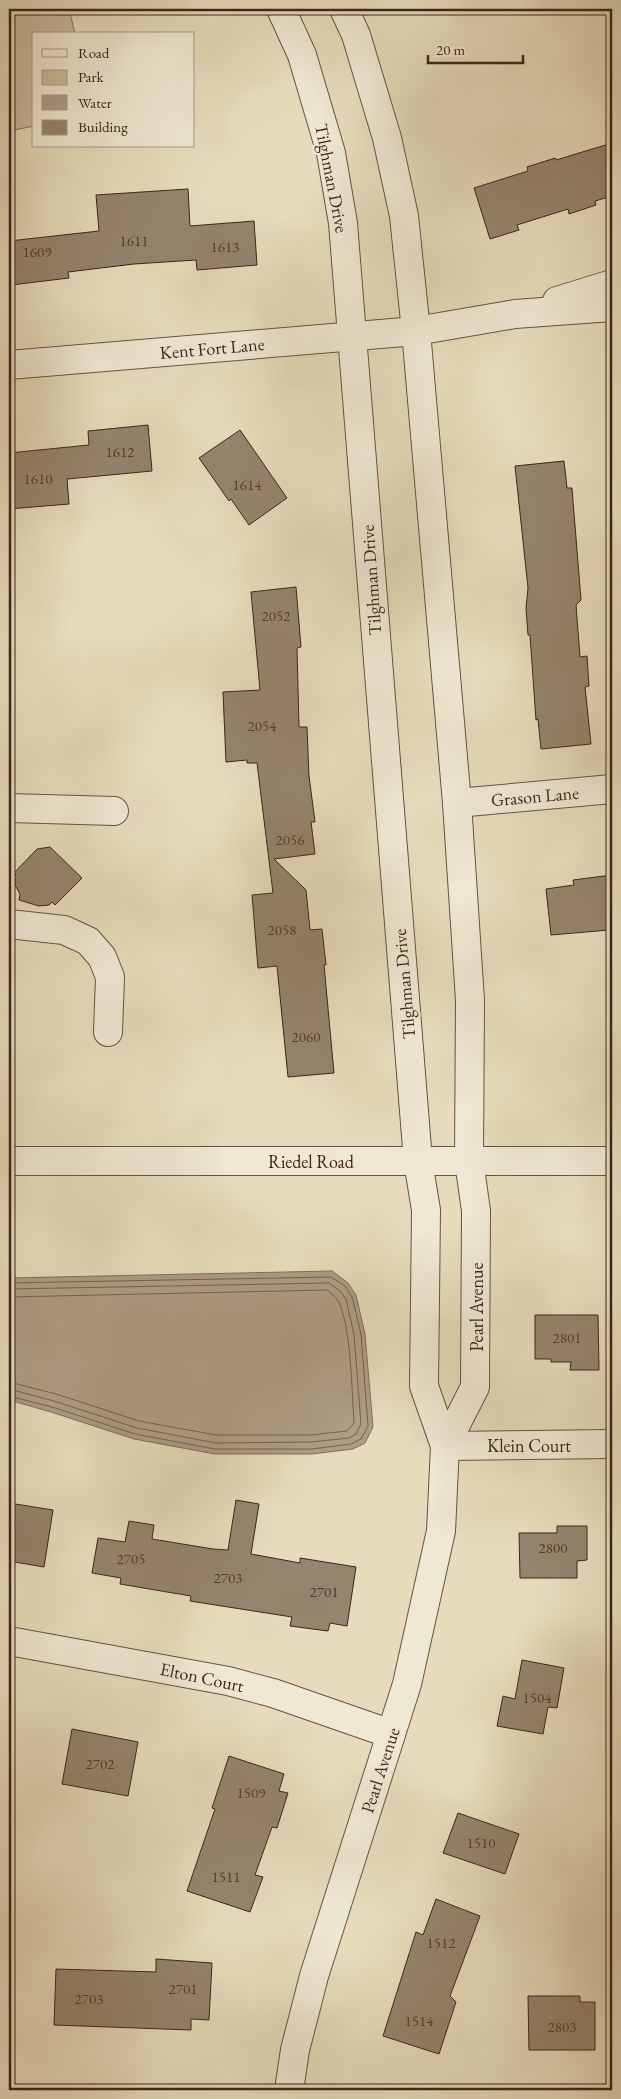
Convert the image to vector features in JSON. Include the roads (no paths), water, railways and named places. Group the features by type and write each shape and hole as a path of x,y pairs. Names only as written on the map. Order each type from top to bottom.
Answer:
{"street":[{"name":"Tilghman Drive","path":"281,9 302,55 331,153 343,223 418,1161"},
{"path":"344,9 356,35 389,148 404,216 416,332 457,803 470,1000 470,1161"},
{"path":"515,314 612,284"},
{"path":"515,314 612,308"},
{"name":"Kent Fort Lane","path":"9,364 416,332 515,314"},
{"name":"Grason Lane","path":"457,803 612,789"},
{"path":"9,808 114,811"},
{"path":"9,924 64,930 88,941 102,958 110,977 108,1032"},
{"name":"Riedel Road","path":"9,1161 612,1161"},
{"name":"Pearl Avenue","path":"289,2090 295,2050 314,1976 407,1684 441,1531 445,1446 424,1386 426,1210 418,1161"},
{"name":"Pearl Avenue","path":"445,1446 475,1387 476,1211 470,1161"},
{"name":"Klein Court","path":"445,1446 612,1444"},
{"name":"Elton Court","path":"9,1641 228,1681 273,1694 391,1734"}],"water":[{"path":"332,1271 348,1283 356,1295 365,1334 373,1427 365,1443 353,1449 312,1454 215,1454 134,1439 9,1400 9,1278"}]}
